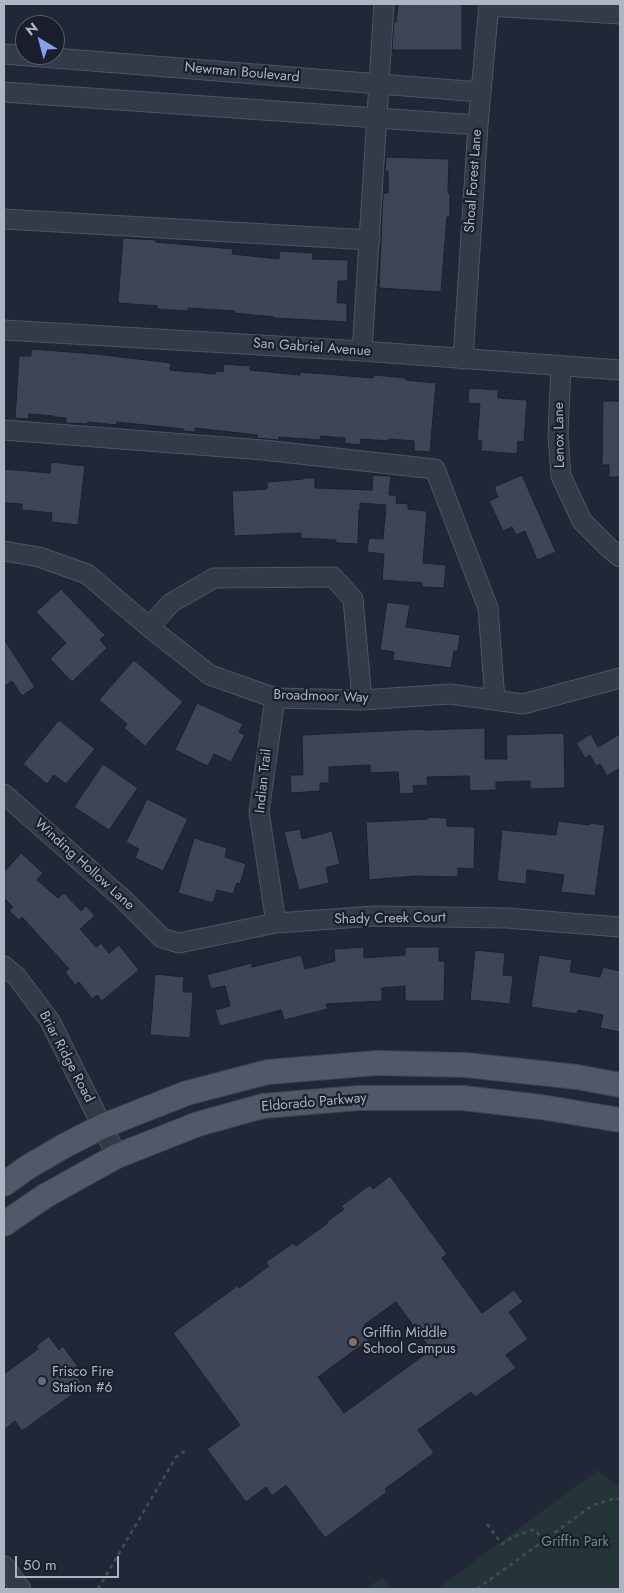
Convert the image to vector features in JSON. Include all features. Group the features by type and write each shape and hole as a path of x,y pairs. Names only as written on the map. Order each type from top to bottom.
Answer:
{"main road":[{"path":"4,1184 28,1167 102,1126 187,1093 268,1072 377,1063 466,1065 577,1077 620,1085"},
{"name":"Eldorado Parkway","path":"4,1224 45,1196 117,1156 198,1124 263,1106 358,1098 463,1098 541,1107 620,1120"}],"street":[{"path":"362,352 384,4"},
{"path":"488,5 620,14"},
{"name":"Shoal Forest Lane","path":"462,359 480,92 488,5"},
{"name":"Newman Boulevard","path":"4,54 480,92"},
{"path":"4,92 478,125"},
{"path":"4,220 370,240"},
{"name":"San Gabriel Avenue","path":"4,330 620,370"},
{"name":"Lenox Lane","path":"561,366 558,436 561,476 582,521 615,552 620,569"},
{"path":"4,430 263,450 435,468 488,608 495,700"},
{"name":"Broadmoor Way","path":"4,551 39,556 87,574 149,627 210,675 275,698 362,700 450,694 523,704 620,678"},
{"path":"149,627 172,604 214,578 333,577 353,599 362,700"},
{"name":"Broadmoor Way","path":"589,686 620,667"},
{"name":"Indian Trail","path":"275,698 259,812 276,923"},
{"name":"Winding Hollow Lane","path":"4,794 123,898 162,938"},
{"name":"Shady Creek Court","path":"162,938 179,943 276,923 375,916 507,918 620,927"},
{"name":"Briar Ridge Road","path":"4,966 16,977 50,1020 117,1156"},
{"path":"4,1566 21,1589"}],"path":[{"path":"98,1589 176,1458 185,1451"},
{"path":"476,1589 593,1505 613,1499 620,1499"},
{"path":"487,1524 502,1544 513,1537 532,1530 535,1530 543,1540"}],"green space":[{"name":"Griffin Park","path":"598,1470 613,1483 620,1485 620,1589 437,1589"},
{"path":"382,1577 392,1589 366,1589"}],"building":[{"path":"398,4 462,4 462,50 392,50 394,22 396,22"},
{"path":"386,157 449,159 448,193 450,193 450,217 447,217 441,292 379,288 383,193 388,193 388,171 385,171"},
{"path":"123,238 233,249 232,254 279,259 279,251 313,253 312,259 348,260 348,281 338,281 337,303 347,303 347,322 274,318 234,313 235,311 188,308 188,311 157,309 157,306 118,303"},
{"path":"31,349 171,363 170,370 215,374 216,371 223,372 224,364 250,366 250,370 300,375 300,372 373,378 374,375 436,383 430,452 414,451 414,441 361,439 360,445 344,443 345,438 321,436 320,440 279,437 279,440 257,438 257,435 195,428 195,432 117,422 117,425 88,422 87,424 66,423 66,418 54,416 29,414 29,419 15,418 19,356 31,356"},
{"path":"469,388 498,390 498,398 527,400 524,442 518,441 517,454 481,451 482,441 477,441 480,404 468,403"},
{"path":"603,401 620,401 620,477 609,477 609,465 602,465"},
{"path":"51,462 85,466 78,525 51,522 52,513 22,510 22,504 4,503 4,469 50,473"},
{"path":"373,475 391,476 389,495 397,495 396,503 408,504 408,509 427,511 423,563 446,565 444,588 422,587 422,583 382,580 384,554 367,552 369,538 383,539 386,505 360,503 358,544 336,543 336,540 300,538 301,533 234,536 232,491 267,489 267,482 303,478 315,478 315,488 372,490"},
{"path":"522,475 556,552 537,560 525,531 516,535 512,527 503,531 489,501 498,497 494,487"},
{"path":"61,589 105,635 100,640 107,648 72,682 50,659 66,643 36,612"},
{"path":"387,602 410,605 406,627 460,635 458,651 454,651 451,668 393,660 394,652 380,650"},
{"path":"4,639 35,687 22,696 12,681 4,687"},
{"path":"134,660 183,702 145,746 124,728 127,724 99,700"},
{"path":"197,703 243,724 239,732 245,735 231,762 214,754 208,766 175,750"},
{"path":"59,720 95,749 66,784 54,775 47,784 23,764"},
{"path":"485,728 485,759 507,759 506,735 564,733 565,788 530,789 530,781 496,782 496,790 470,791 469,776 427,777 428,785 413,786 414,793 400,794 398,772 370,773 370,765 329,767 329,783 320,783 320,791 291,793 290,775 303,775 302,735"},
{"path":"591,734 598,747 620,734 620,768 607,776 600,764 596,766 590,755 585,758 576,743"},
{"path":"103,764 138,788 109,830 74,807"},
{"path":"147,799 188,819 163,871 135,858 139,849 126,842"},
{"path":"428,817 447,818 447,826 475,827 474,869 458,868 458,877 415,876 369,880 366,822 428,819"},
{"path":"558,821 605,825 595,896 561,892 564,875 527,870 526,884 497,881 502,830 556,835"},
{"path":"300,829 302,839 332,831 340,864 326,868 329,883 299,890 284,832"},
{"path":"194,838 227,848 225,857 246,864 240,884 237,883 233,894 217,890 213,903 178,893"},
{"path":"21,853 43,873 37,880 58,898 64,893 81,911 86,906 95,916 80,929 96,947 101,943 109,953 119,945 139,970 102,1001 97,995 92,999 79,982 75,985 65,972 69,969 22,917 19,920 9,911 13,907 4,898 4,872"},
{"path":"364,947 364,958 405,955 405,947 439,947 439,961 445,961 444,1001 405,1001 405,986 382,988 382,1001 326,1004 328,1009 284,1020 281,1010 220,1026 215,1010 230,1006 225,986 211,989 207,975 251,963 252,967 301,955 305,969 335,961 334,949"},
{"path":"475,950 505,953 503,975 513,976 510,1004 470,1000"},
{"path":"539,955 572,960 570,972 600,977 603,967 620,971 620,1032 600,1028 603,1015 578,1010 577,1014 531,1007"},
{"path":"155,974 184,977 183,992 193,992 190,1038 150,1035"},
{"path":"390,1176 447,1254 442,1258 482,1313 514,1290 523,1302 509,1312 528,1339 506,1355 516,1368 475,1397 471,1392 418,1430 434,1453 385,1489 387,1492 325,1538 286,1485 272,1496 266,1487 246,1502 207,1449 240,1425 173,1333 237,1286 239,1288 269,1266 266,1262 293,1243 296,1246 328,1223 344,1209 341,1206 370,1185 373,1189","holes":["396,1302 431,1350 344,1413 318,1377 373,1337 364,1325"]},
{"name":"Frisco Fire Station #6","path":"49,1336 59,1350 63,1346 81,1371 76,1375 84,1386 22,1431 15,1421 4,1430 4,1374 38,1349 36,1346"}],"place":[{"name":"Griffin Middle School Campus","path":"353,1342"},
{"name":"Frisco Fire Station #6","path":"42,1381"}]}
